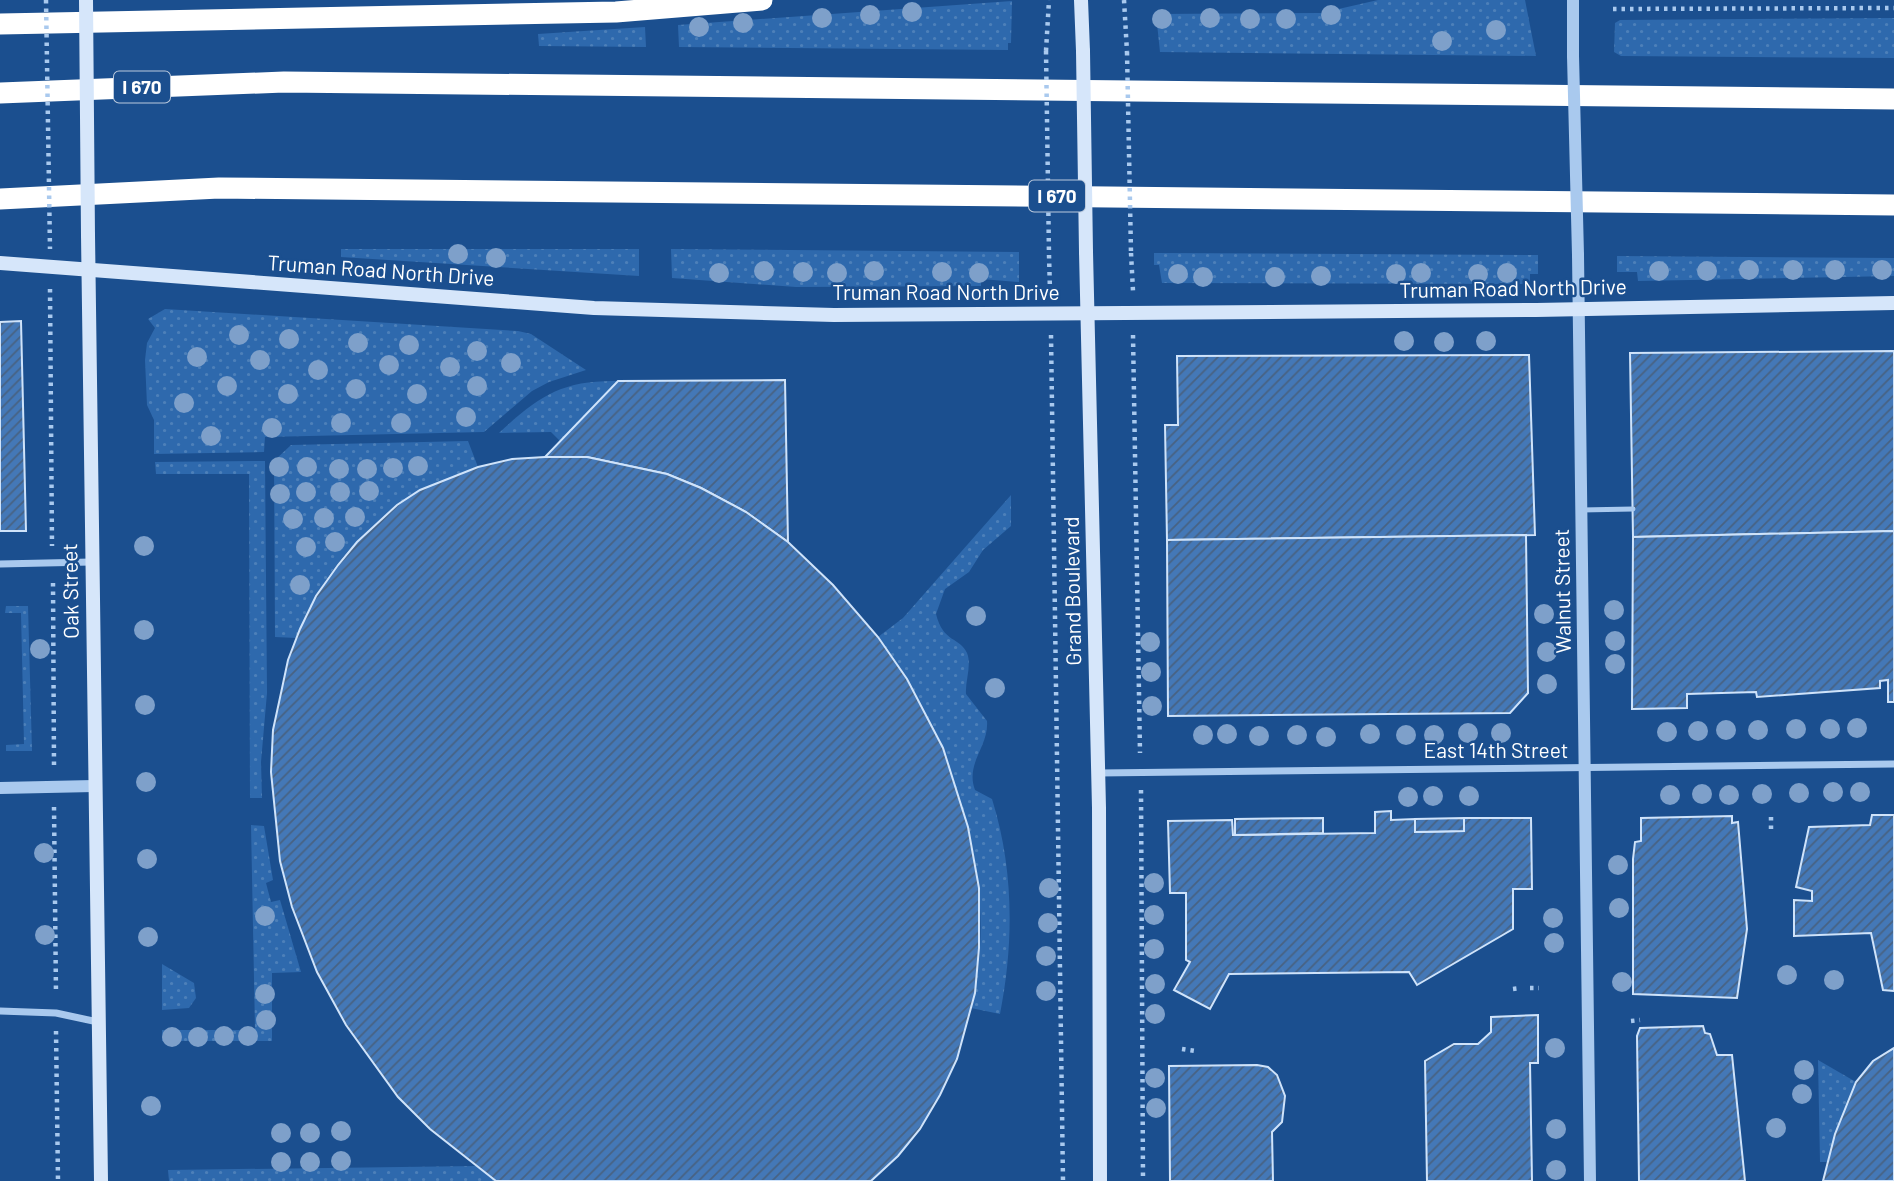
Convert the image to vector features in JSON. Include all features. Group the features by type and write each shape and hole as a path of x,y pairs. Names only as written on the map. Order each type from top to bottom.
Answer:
{"highway":[{"path":"0,24 529,7 617,12 762,0"},
{"name":"I 670","path":"0,93 284,82 1894,99"},
{"name":"I 670","path":"0,200 219,188 1894,205"}],"main road":[{"name":"Oak Street","path":"86,0 91,562 101,1181"},
{"name":"Grand Boulevard","path":"1081,0 1099,774 1100,1181"},
{"name":"Truman Road North Drive","path":"0,262 89,271 594,307 834,315 1580,309 1894,303"}],"street":[{"name":"Walnut Street","path":"1573,0 1580,309 1590,1181"},
{"path":"0,564 91,562"},
{"name":"East 14th Street","path":"1099,774 1894,765"},
{"path":"0,788 94,786"},
{"path":"0,1011 56,1013 98,1022"}],"lane":[{"path":"1581,510 1633,509"}],"path":[{"path":"46,0 58,1181"},
{"path":"1049,0 1046,51 1049,255"},
{"path":"1124,0 1133,313 1143,1181"},
{"path":"1613,9 1894,8"},
{"path":"1051,361 1063,1181"},
{"path":"1771,814 1771,829"},
{"path":"1513,989 1521,988"},
{"path":"1530,988 1539,988"},
{"path":"1631,1021 1640,1020"},
{"path":"1182,1049 1195,1051"}],"shaded area":[{"path":"1378,0 1525,0 1536,56 1160,52 1156,14 1321,13"},
{"path":"1012,1 1011,43 1008,43 1008,50 679,47 678,25"},
{"path":"1894,18 1894,58 1621,56 1614,52 1615,23 1620,20"},
{"path":"645,27 646,47 539,46 538,34"},
{"path":"341,249 639,249 639,276 341,257"},
{"path":"671,249 1019,252 1019,282 981,279 981,286 796,287 672,278"},
{"path":"1154,253 1538,255 1538,274 1530,274 1530,284 1162,283 1159,265 1154,265"},
{"path":"1617,256 1894,258 1894,276 1638,281 1637,272 1617,272"},
{"path":"165,309 518,331 531,334 586,370 549,382 532,391 484,432 265,437 264,452 154,454 154,420 147,405 145,360 147,343 155,328 148,319"},
{"path":"618,381 560,441 551,432 499,433 527,409 552,393 581,384"},
{"path":"468,441 478,467 418,494 368,531 327,579 310,607 297,638 275,637 274,461 291,445"},
{"path":"265,461 267,693 261,762 262,798 250,798 249,474 156,474 155,462"},
{"path":"1011,495 1011,526 983,550 969,572 945,589 936,614 943,630 967,653 969,663 966,694 987,721 985,739 975,763 973,780 975,790 992,799 1005,852 1009,933 1000,1014 971,1008 979,959 980,909 975,861 964,813 928,722 878,637 903,618"},
{"path":"6,606 28,606 32,751 6,751 6,745 24,744 21,613 5,613"},
{"path":"251,825 264,826 273,880 266,883 271,902 280,900 301,972 272,973 272,1041 162,1041 162,1030 255,1030"},
{"path":"162,964 194,983 196,998 189,1008 162,1010"},
{"path":"1818,1060 1856,1082 1835,1134 1828,1162 1820,1162"},
{"path":"476,1166 496,1181 169,1181 168,1170"}],"building":[{"path":"21,321 26,531 0,531 0,322"},
{"path":"1894,351 1894,531 1633,537 1630,353"},
{"path":"1529,355 1535,535 1167,540 1165,425 1178,425 1177,356"},
{"path":"785,380 788,542 746,512 701,488 667,474 587,457 545,457 618,381"},
{"path":"587,457 667,474 701,488 746,512 788,542 833,585 878,637 907,679 943,748 968,827 979,888 979,948 975,993 957,1059 940,1095 920,1129 898,1156 871,1181 496,1181 430,1129 398,1097 346,1025 317,972 292,907 280,861 271,772 273,730 288,660 300,629 316,596 338,565 357,542 397,505 420,490 478,467 512,459"},
{"path":"1894,531 1894,702 1888,702 1888,680 1880,681 1880,688 1757,697 1756,692 1687,694 1687,708 1632,709 1633,537"},
{"path":"1526,535 1528,693 1510,713 1168,716 1167,540"},
{"path":"1391,811 1391,820 1415,819 1415,832 1464,831 1464,818 1531,818 1532,889 1513,889 1513,929 1417,985 1409,972 1229,974 1210,1009 1174,990 1190,962 1186,960 1186,893 1170,893 1168,821 1232,820 1233,835 1375,833 1375,812"},
{"path":"1872,815 1894,815 1894,991 1883,990 1871,933 1794,936 1794,900 1812,901 1812,891 1796,887 1809,827 1870,825"},
{"path":"1732,816 1732,823 1738,822 1747,929 1737,998 1633,994 1633,859 1635,842 1641,841 1641,818"},
{"path":"1323,818 1323,833 1235,835 1235,819"},
{"path":"1464,818 1464,831 1415,832 1415,819"},
{"path":"1538,1015 1538,1063 1530,1063 1532,1181 1427,1181 1425,1061 1454,1044 1478,1044 1491,1032 1491,1017"},
{"path":"1703,1026 1705,1033 1710,1034 1717,1055 1732,1055 1745,1181 1639,1181 1637,1036 1640,1028"},
{"path":"1894,1048 1894,1181 1823,1181 1835,1134 1856,1082 1873,1061"},
{"path":"1169,1066 1268,1067 1277,1075 1285,1096 1282,1122 1272,1132 1273,1181 1170,1181"}]}
